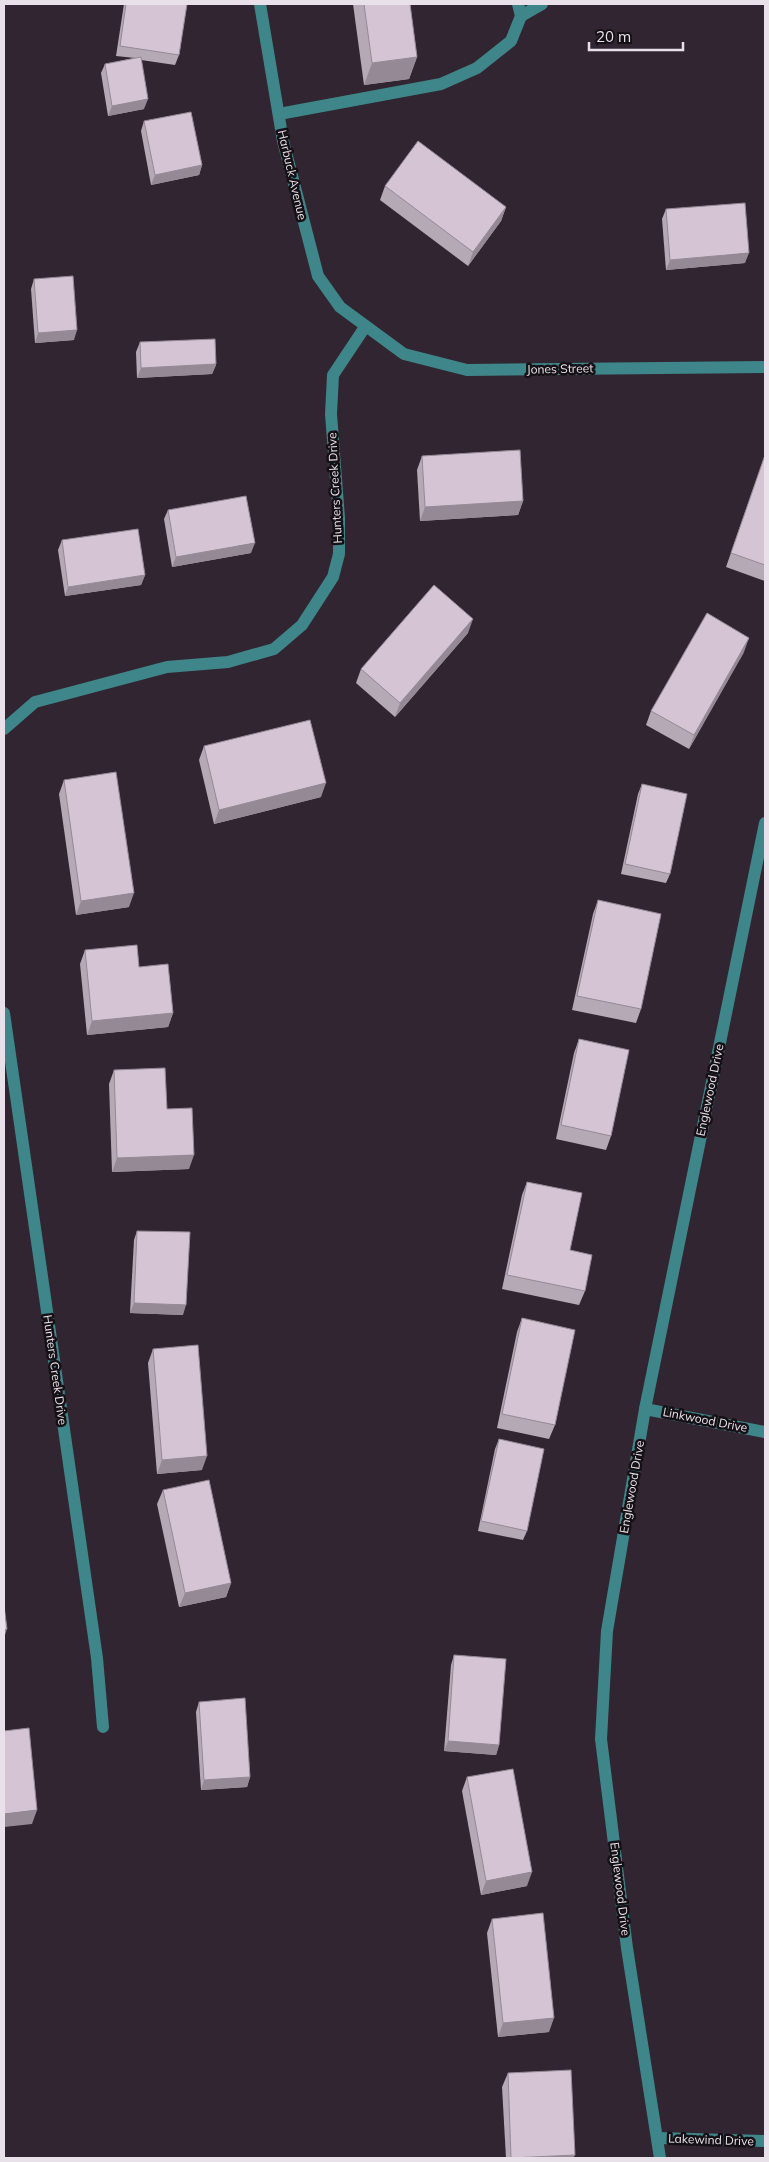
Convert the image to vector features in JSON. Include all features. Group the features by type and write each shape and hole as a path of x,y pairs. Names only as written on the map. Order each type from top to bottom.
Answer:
{"street":[{"name":"Harbuck Avenue","path":"260,4 279,114 300,212 318,276 340,307 365,327"},
{"path":"279,114 441,84 477,68 511,41 519,10 542,4"},
{"name":"Jones Street","path":"365,327 404,354 467,370 765,367"},
{"name":"Hunters Creek Drive","path":"4,729 35,702 167,667 228,662 274,649 302,625 333,577 339,554 339,518 331,414 333,375 365,327"},
{"name":"Englewood Drive","path":"660,2158 627,1948 601,1739 607,1631 645,1409 765,823"},
{"name":"Hunters Creek Drive","path":"4,1013 97,1658 103,1727"},
{"name":"Linkwood Drive","path":"645,1409 765,1432"},
{"name":"Lakewind Drive","path":"657,2138 765,2142"}],"building":[{"path":"126,4 187,4 179,55 120,46"},
{"path":"364,4 410,4 417,57 372,63"},
{"path":"141,57 148,99 112,106 105,64"},
{"path":"191,112 202,165 155,175 144,121"},
{"path":"418,141 506,207 473,252 385,186"},
{"path":"745,203 749,253 670,260 666,209"},
{"path":"73,276 77,330 38,333 34,279"},
{"path":"215,339 216,364 141,368 140,342"},
{"path":"520,450 523,501 425,507 422,456"},
{"path":"765,455 765,565 731,553"},
{"path":"246,496 255,543 176,557 168,510"},
{"path":"138,529 145,575 68,587 62,540"},
{"path":"434,585 473,619 400,703 361,669"},
{"path":"707,613 749,638 694,735 651,711"},
{"path":"310,720 326,783 219,810 204,746"},
{"path":"116,772 134,893 81,901 64,780"},
{"path":"642,784 687,794 670,874 625,864"},
{"path":"598,900 661,914 641,1009 577,996"},
{"path":"137,945 139,967 168,964 173,1013 92,1021 85,950"},
{"path":"579,1039 629,1050 611,1136 561,1125"},
{"path":"165,1068 167,1109 192,1108 194,1155 117,1158 114,1070"},
{"path":"527,1182 582,1193 570,1250 592,1255 585,1291 507,1275"},
{"path":"137,1231 190,1232 186,1305 134,1303"},
{"path":"522,1318 575,1330 555,1425 502,1414"},
{"path":"198,1345 207,1456 162,1460 153,1349"},
{"path":"499,1439 544,1449 527,1531 481,1521"},
{"path":"209,1480 231,1583 185,1593 163,1490"},
{"path":"4,1606 7,1629 4,1630"},
{"path":"454,1655 506,1659 499,1745 448,1741"},
{"path":"245,1698 250,1777 204,1780 199,1702"},
{"path":"29,1728 37,1810 4,1814 4,1731"},
{"path":"513,1769 532,1872 486,1881 467,1777"},
{"path":"543,1913 554,2018 503,2023 492,1919"},
{"path":"571,2070 575,2155 511,2158 508,2073"}]}
